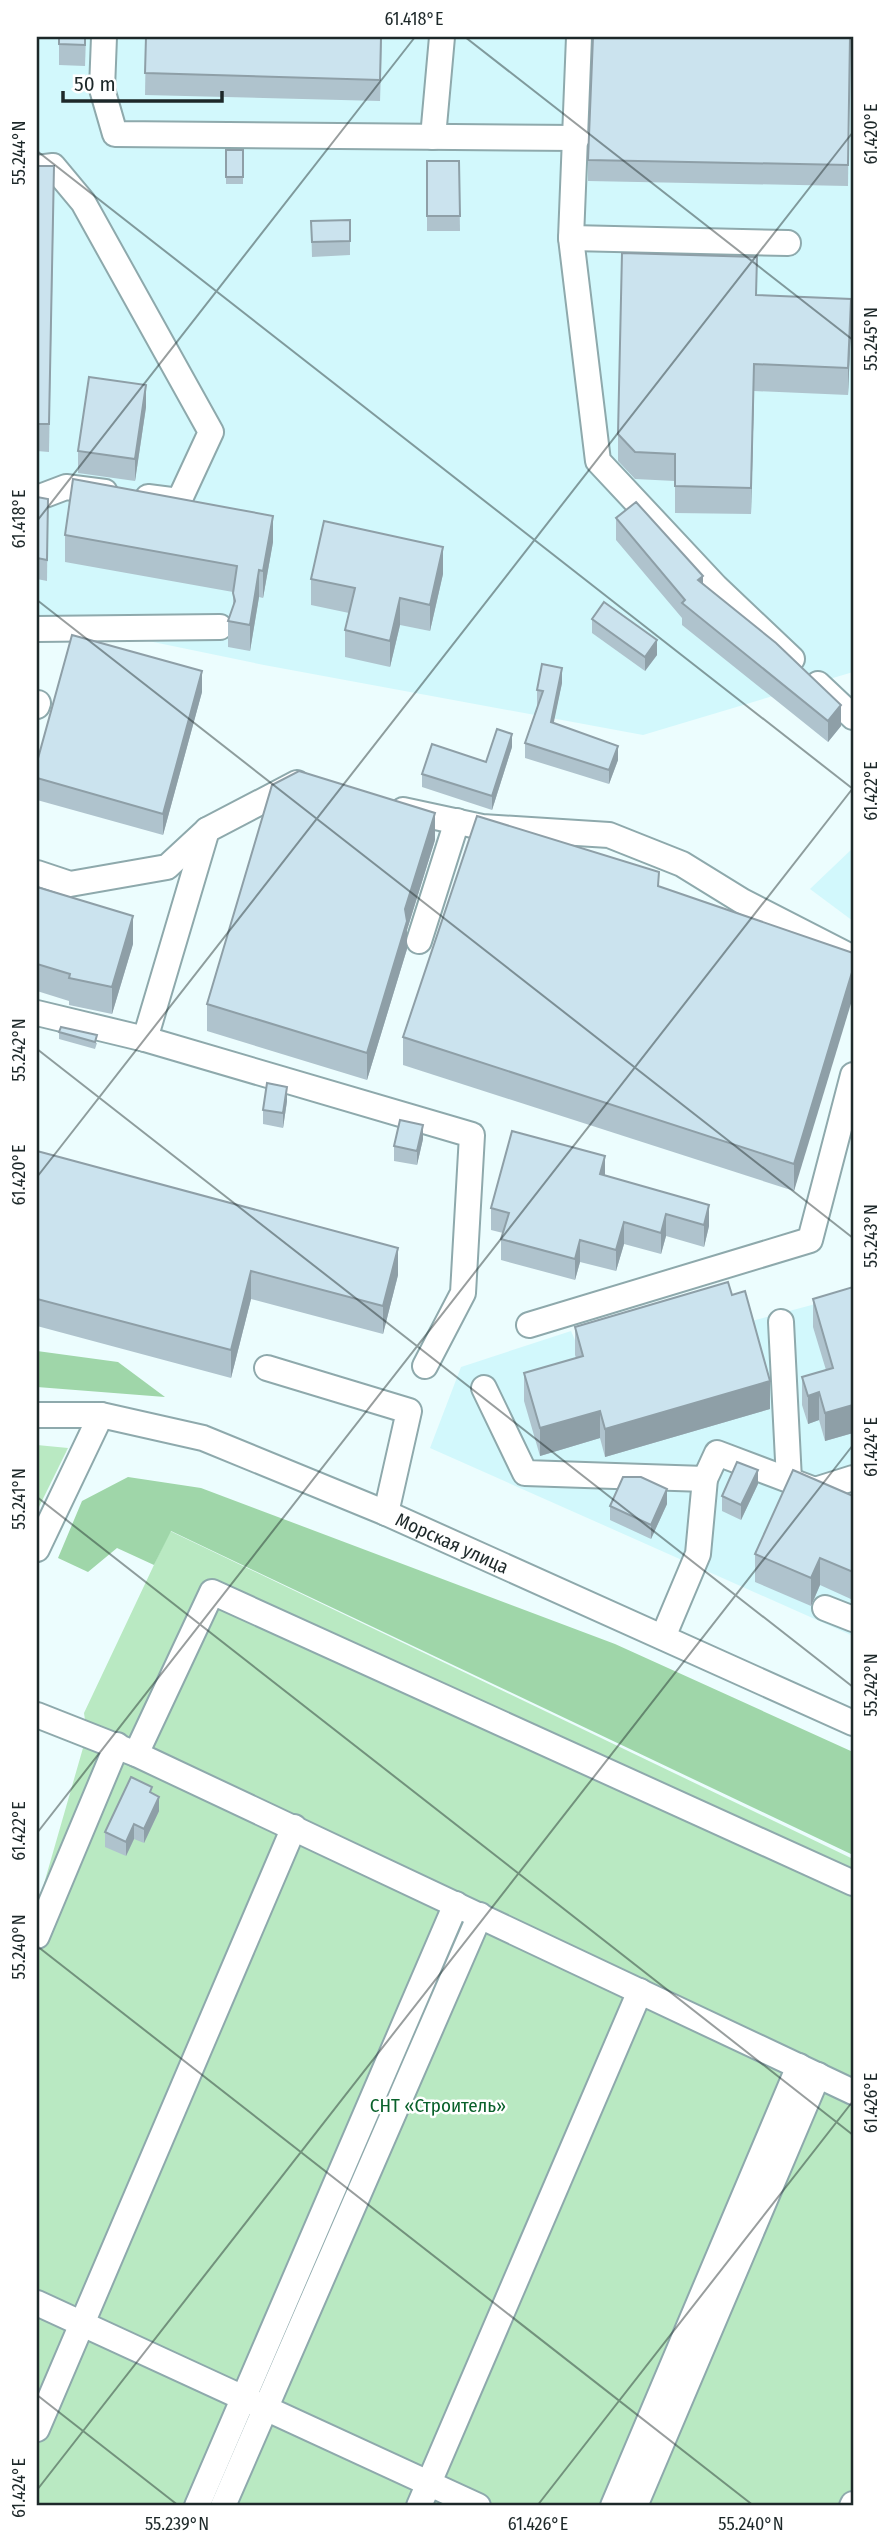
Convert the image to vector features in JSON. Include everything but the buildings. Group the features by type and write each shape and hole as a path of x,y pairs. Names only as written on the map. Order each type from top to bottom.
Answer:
{"street":[{"path":"104,37 102,89 115,134 577,138"},
{"path":"433,137 442,37"},
{"path":"579,37 571,239 598,461 716,587 853,717"},
{"path":"37,168 54,166 83,202 211,432 179,500 66,487 37,498"},
{"path":"571,239 788,243"},
{"path":"37,629 220,627"},
{"path":"37,873 70,884 167,867 207,830 300,782 325,789"},
{"path":"375,803 482,827 609,835 682,864 742,901 853,958"},
{"path":"419,940 457,821"},
{"path":"145,1039 207,830"},
{"path":"37,1013 145,1039 472,1135 463,1293 425,1366"},
{"path":"529,1325 810,1240 853,1075"},
{"path":"781,1322 789,1480"},
{"path":"267,1368 409,1411 386,1513"},
{"path":"484,1388 525,1473 705,1479"},
{"name":"Морская улица","path":"37,1415 101,1415 203,1438 386,1513 853,1723"},
{"path":"37,1549 101,1415"},
{"path":"663,1637 698,1554 705,1479 717,1453 853,1506"},
{"path":"815,1490 853,1478"},
{"path":"37,1936 126,1750 212,1592 853,1883"},
{"path":"825,1608 853,1619"},
{"path":"37,1715 126,1750 293,1827 853,2092"},
{"path":"37,2429 293,1827"},
{"path":"223,2506 254,2404 456,1904"},
{"path":"197,2506 254,2404 480,1915"},
{"path":"424,2495 640,1991"},
{"path":"613,2506 808,2070"},
{"path":"635,2506 808,2070"},
{"path":"37,2303 254,2404 424,2495 478,2506"}],"shaded area":[{"path":"37,37 853,37 853,672 643,735 264,665 37,618"},
{"path":"853,848 853,921 810,889"},
{"path":"853,1294 853,1636 430,1448 461,1367 571,1331 586,1365"}],"green space":[{"path":"37,1351 118,1362 165,1397 37,1387"},
{"path":"37,1445 68,1448 37,1511"},
{"path":"128,1477 201,1488 615,1644 853,1752 853,1855 171,1531 154,1565 117,1548 88,1572 58,1558 82,1501"},
{"name":"СНТ «Строитель»","path":"170,1531 853,1859 853,2506 37,2506 37,1908 87,1734 84,1713"}]}
